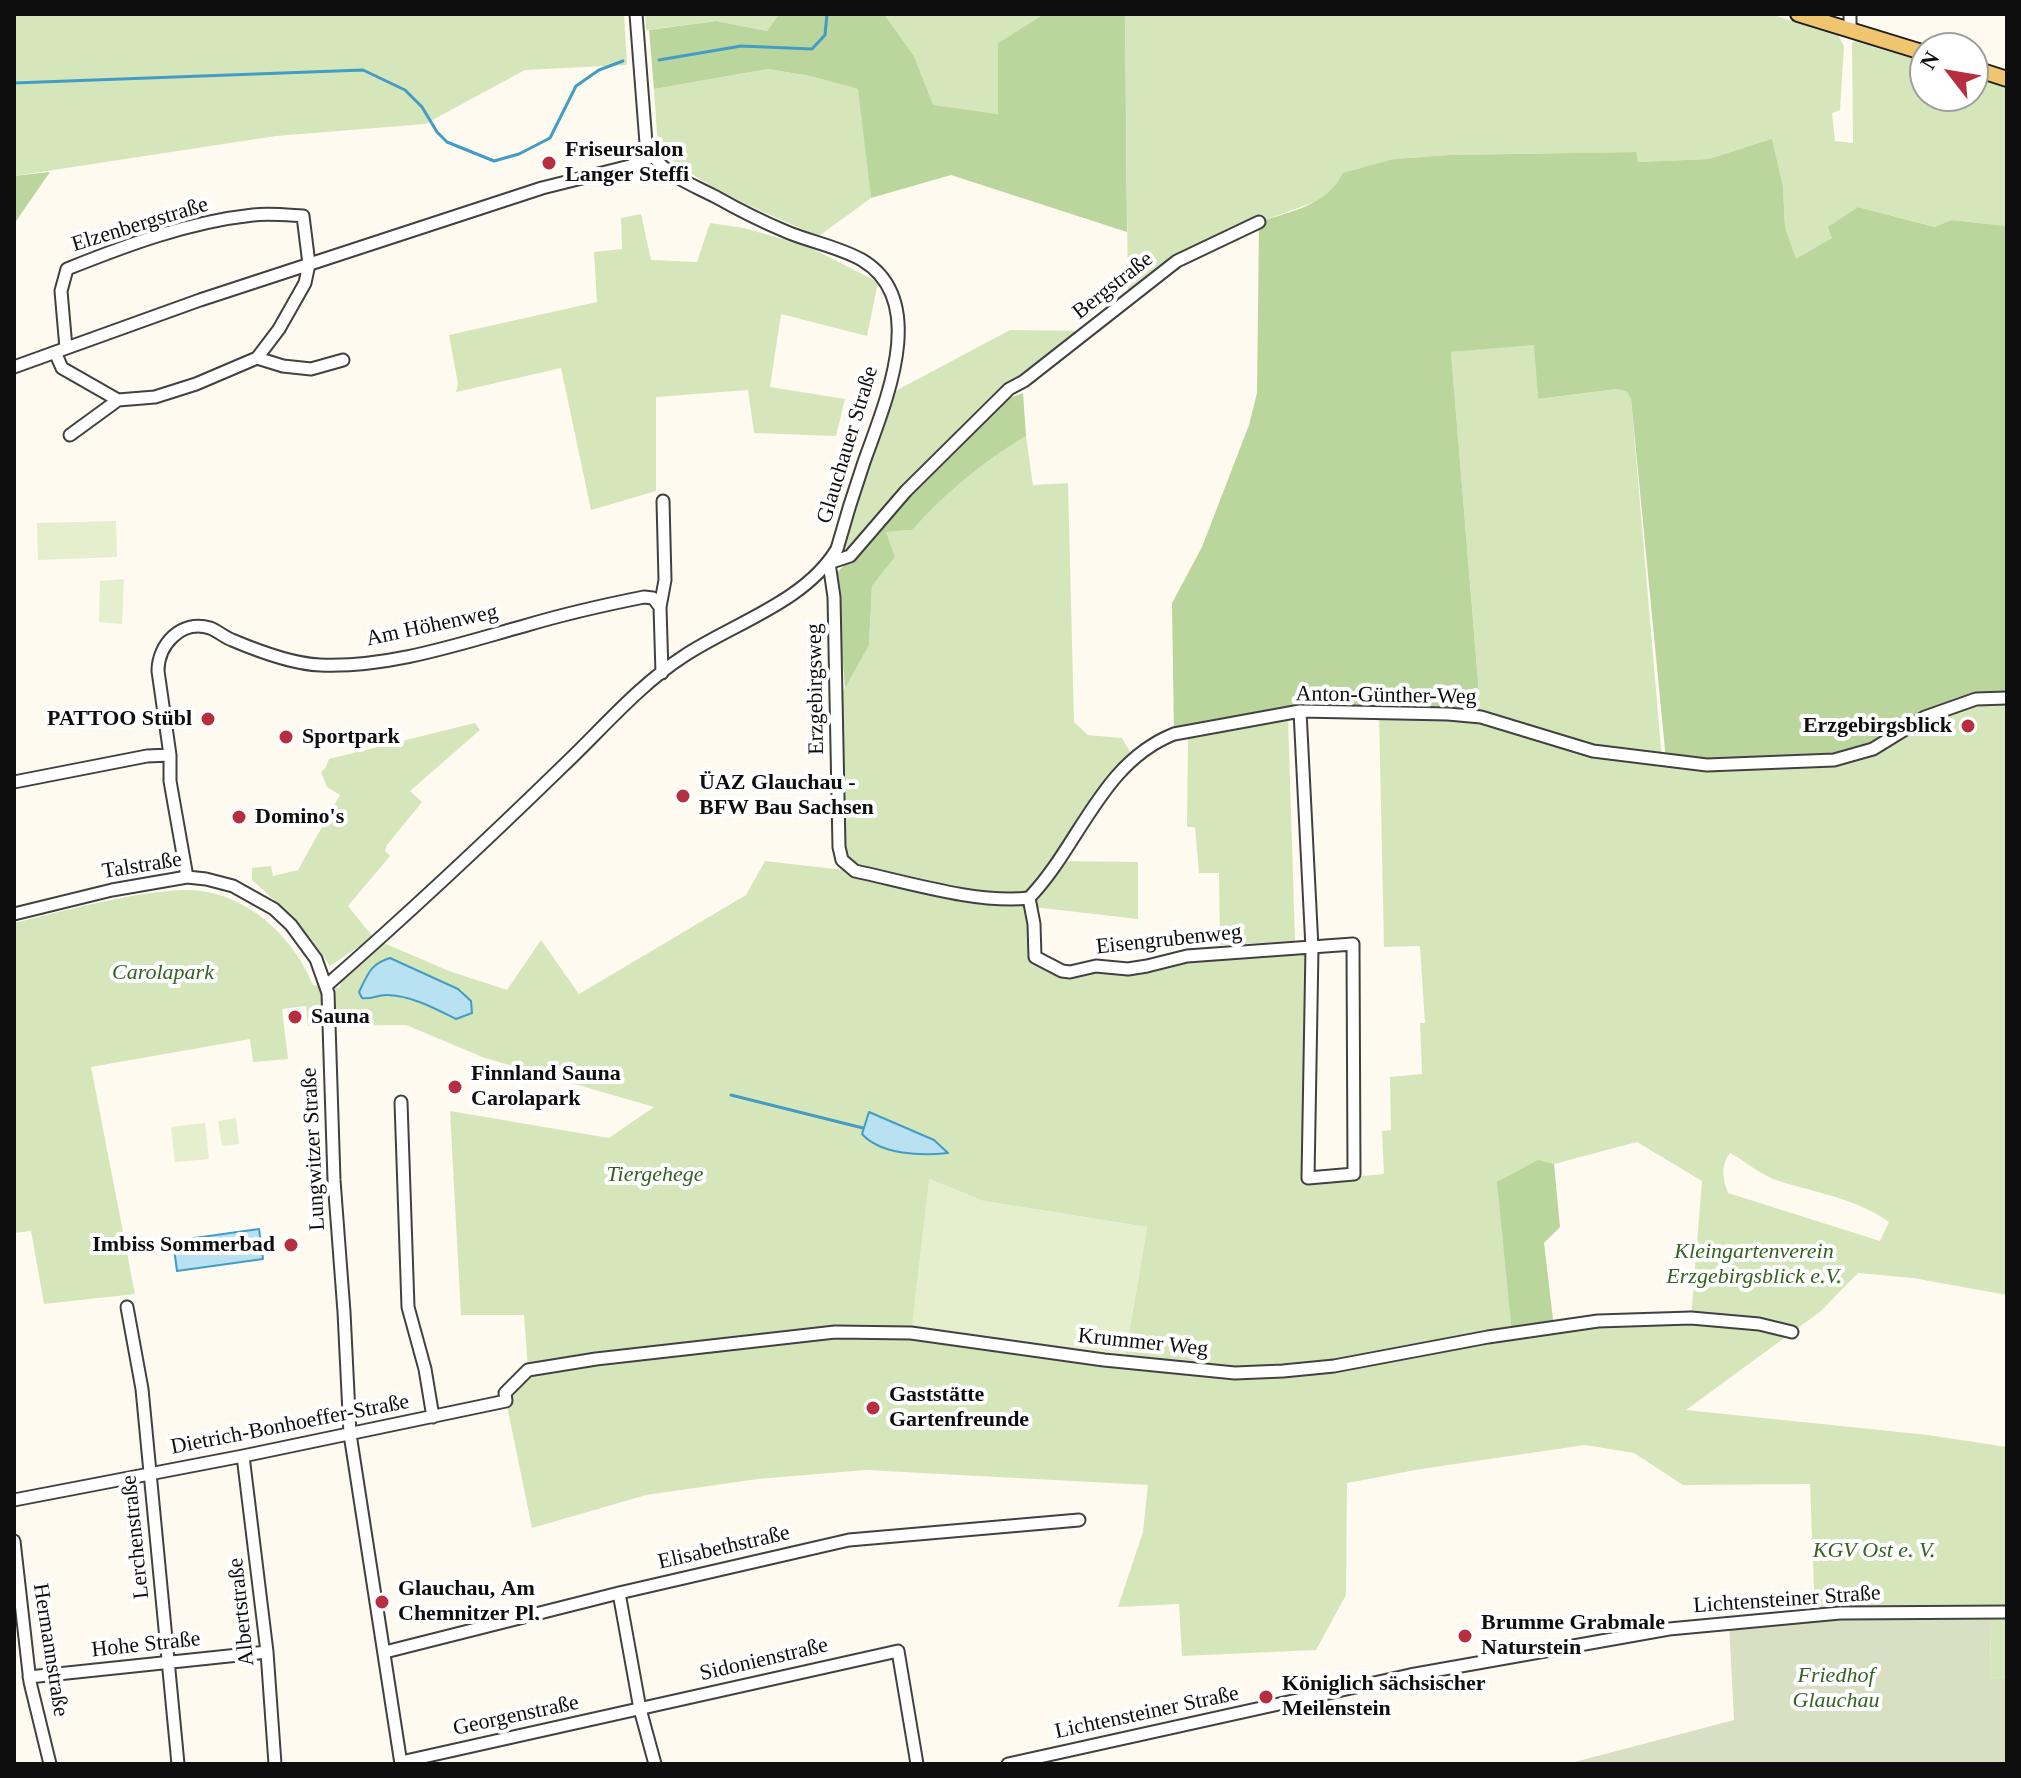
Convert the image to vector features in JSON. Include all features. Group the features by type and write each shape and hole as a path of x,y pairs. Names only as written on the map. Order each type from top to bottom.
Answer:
{"main road":[{"path":"1798,14 1909,48"}],"street":[{"path":"14,367 309,264 542,188 630,166 651,157 646,143 636,14"},
{"path":"1850,14 1850,30"},
{"name":"Glauchauer Straße","path":"651,157 663,169 746,214 861,259 879,273 892,294 898,319 899,347 888,395 837,549 829,563 780,601 682,657 662,673"},
{"name":"Elzenbergstraße","path":"60,350 61,291 67,269 126,246 186,227 255,214 303,216 309,264"},
{"name":"Bergstraße","path":"829,563 850,556 906,491 1017,383 1024,381 1177,261 1259,222"},
{"path":"70,435 118,400 155,397 196,384 257,358 298,299 309,264"},
{"path":"60,350 62,368 118,400"},
{"path":"257,358 311,369 343,360"},
{"path":"327,985 429,895 662,673 660,607 665,580 663,501"},
{"name":"Erzgebirgsweg","path":"829,563 834,597 839,847 842,860 855,871 969,895 1010,900 1029,898"},
{"name":"Am Höhenweg","path":"187,877 170,781 170,755 158,671 158,658 165,643 176,634 192,627 210,628 231,640 290,659 319,665 359,663 437,650 644,597 653,598 660,607"},
{"name":"Anton-Günther-Weg","path":"1029,898 1047,877 1107,788 1133,757 1157,740 1174,734 1300,711 1481,717 1593,751 1707,765 1834,760 1873,749 1925,717 1976,699 2007,698"},
{"path":"1300,711 1312,948"},
{"path":"14,782 147,756 170,755"},
{"name":"Talstraße","path":"14,914 112,890 187,877 233,886 274,909 305,943 327,985"},
{"name":"Eisengrubenweg","path":"1029,898 1035,957 1062,971 1096,966 1128,969 1187,956 1353,944 1354,1174 1308,1178 1312,948"},
{"name":"Lungwitzer Straße","path":"327,985 334,1180 344,1299 350,1434 401,1763"},
{"name":"Dietrich-Bonhoeffer-Straße","path":"401,1102 408,1307 425,1369 433,1417"},
{"name":"Lerchenstraße","path":"127,1307 142,1389 178,1764"},
{"name":"Krummer Weg","path":"506,1401 505,1393 528,1370 835,1332 911,1333 1104,1360 1235,1373 1334,1366 1488,1337 1598,1321 1691,1318 1759,1324 1792,1332"},
{"name":"Dietrich-Bonhoeffer-Straße","path":"14,1500 506,1401"},
{"name":"Albertstraße","path":"243,1456 267,1652 275,1764"},
{"name":"Elisabethstraße","path":"385,1652 619,1593 849,1540 1079,1520"},
{"name":"Hermannstraße","path":"14,1541 29,1677 50,1764"},
{"path":"619,1593 640,1709 655,1764"},
{"name":"Lichtensteiner Straße","path":"1008,1764 1410,1675 1669,1629 1840,1613 2007,1612"},
{"name":"Sidonienstraße","path":"640,1709 898,1651 917,1764"},
{"name":"Hohe Straße","path":"29,1677 267,1652"},
{"name":"Georgenstraße","path":"401,1763 640,1709"}],"green space":[{"path":"624,14 627,65 525,70 425,124 276,136 14,176 14,15"},
{"path":"645,14 779,14 767,31 716,21 646,30"},
{"path":"779,14 884,14 914,56 933,105 998,114 998,43 1044,14 1125,14 1127,232 951,175 871,198 858,89 768,69 654,89 649,30 716,21 767,31"},
{"path":"884,14 1044,14 998,43 999,114 933,106 914,56"},
{"path":"1125,14 1770,14 1838,35 1844,46 1840,110 1832,113 1835,141 1853,143 1852,43 1857,40 1909,56 1909,112 1989,112 1989,81 2007,86 2007,226 1951,220 1936,227 1858,207 1832,238 1796,260 1785,227 1783,186 1772,140 1709,159 1637,162 1635,152 1449,155 1394,159 1337,186 1323,199 1259,222 1177,261 1128,300"},
{"path":"768,69 859,89 871,198 819,236 715,188 658,149 654,89"},
{"path":"1772,139 1783,186 1785,227 1796,259 1832,238 1828,227 1858,207 1935,227 1951,220 2007,226 2007,698 1976,699 1925,717 1873,749 1834,760 1666,760 1631,399 1627,392 1617,389 1538,399 1534,345 1451,352 1481,717 1300,711 1174,734 1172,603 1202,547 1249,425 1257,393 1259,222 1318,200 1328,193 1343,173 1394,159 1449,155 1636,152 1638,162 1709,159"},
{"path":"50,172 14,224 14,176"},
{"path":"641,214 651,260 697,262 710,223 744,228 807,246 878,282 867,336 781,314 770,387 845,399 836,436 754,433 748,390 656,397 656,491 591,510 561,368 456,392 458,384 449,335 597,302 594,252 622,249 621,218"},
{"path":"1010,330 1088,331 1024,381 850,556 829,563 888,395"},
{"path":"1535,344 1538,399 1617,389 1627,392 1631,399 1662,760 1925,717 1976,699 2007,698 2007,1295 1913,1278 1858,1273 1821,1311 1686,1410 1928,1435 2007,1447 2007,1677 1990,1679 1991,1612 1815,1615 1810,1484 1683,1485 1634,1453 1585,1445 1347,1483 1346,1595 1316,1650 1182,1656 1179,1604 1118,1607 1143,1532 1148,1485 866,1470 758,1479 646,1495 532,1528 506,1401 528,1370 524,1315 461,1315 450,1111 609,1138 654,1107 485,1058 406,1025 308,1026 306,1006 282,1009 288,1059 253,1062 250,1039 91,1067 135,1294 44,1304 31,1231 14,1233 14,923 142,894 204,891 225,897 262,918 292,948 313,985 339,988 342,980 384,943 449,971 507,990 541,940 579,994 746,895 765,861 853,871 842,860 836,703 869,645 872,586 895,557 885,532 912,530 965,479 1026,436 1033,485 1068,483 1074,722 1088,735 1122,738 1133,757 1058,861 1138,862 1138,919 1033,907 1035,957 1062,971 1310,950 1307,1181 1384,1174 1382,1131 1391,1130 1390,1077 1422,1074 1420,1023 1425,1023 1420,946 1384,947 1379,713 1481,716 1451,352","holes":["1637,1142 1702,1181 1691,1318 1512,1333 1538,1161 1554,1164","1730,1153 1772,1178 1849,1202 1876,1214 1889,1222 1880,1241 1728,1193 1723,1173","929,1179 983,1201 1147,1227 1124,1362"]},
{"path":"1023,393 1026,436 965,479 912,530 886,532 895,557 872,586 869,645 845,688 836,574 909,493 1004,400"},
{"path":"116,521 117,557 38,560 37,523"},
{"path":"124,579 122,624 99,622 100,581"},
{"path":"1288,718 1295,941 1220,945 1219,873 1199,873 1195,827 1187,827 1188,739"},
{"path":"475,723 480,730 410,791 422,802 387,845 385,851 390,856 348,906 373,937 330,966 294,920 252,880 252,868 271,866 273,876 298,870 340,795 327,787 321,772 329,759"},
{"path":"236,1118 239,1144 222,1146 218,1121"},
{"path":"205,1123 209,1159 175,1162 171,1127"},
{"path":"1538,1160 1554,1164 1560,1227 1544,1243 1554,1328 1512,1333 1497,1182"},
{"path":"929,1179 983,1201 1147,1227 1124,1362 911,1333"},
{"name":"Friedhof Glauchau","path":"1991,1612 1990,1679 2007,1677 2007,1764 1567,1764 1734,1720 1729,1623 1840,1613"}],"water":[{"path":"390,958 458,989 471,1001 472,1013 456,1019 406,998 384,995 362,998 359,992 370,970"},
{"path":"869,1112 934,1140 948,1153 914,1154 891,1150 870,1141 862,1134"},
{"path":"259,1229 263,1259 177,1271 173,1241"}],"waterway":[{"path":"659,60 741,46 812,49 825,35 827,14"},
{"path":"14,83 363,70 405,90 422,107 447,142 494,161 519,154 550,138 576,86 599,70 623,61"},
{"path":"731,1095 863,1128"}],"place":[{"name":"Friseursalon Langer Steffi","path":"549,163"},
{"name":"PATTOO Stübl","path":"208,719"},
{"name":"Erzgebirgsblick","path":"1968,726"},
{"name":"Sportpark","path":"286,737"},
{"name":"ÜAZ Glauchau - BFW Bau Sachsen","path":"683,796"},
{"name":"Domino's","path":"239,817"},
{"name":"Sauna","path":"295,1017"},
{"name":"Finnland Sauna Carolapark","path":"455,1087"},
{"name":"Imbiss Sommerbad","path":"291,1245"},
{"name":"Gaststätte Gartenfreunde","path":"873,1408"},
{"name":"Glauchau, Am Chemnitzer Pl.","path":"382,1602"},
{"name":"Brumme Grabmale Naturstein","path":"1465,1636"},
{"name":"Königlich sächsischer Meilenstein","path":"1266,1697"}],"park label":[{"name":"Carolapark","path":"163,973"},
{"name":"Tiergehege","path":"655,1175"},
{"name":"Kleingartenverein Erzgebirgsblick e.V.","path":"1754,1264"},
{"name":"KGV Ost e. V.","path":"1874,1551"}]}
